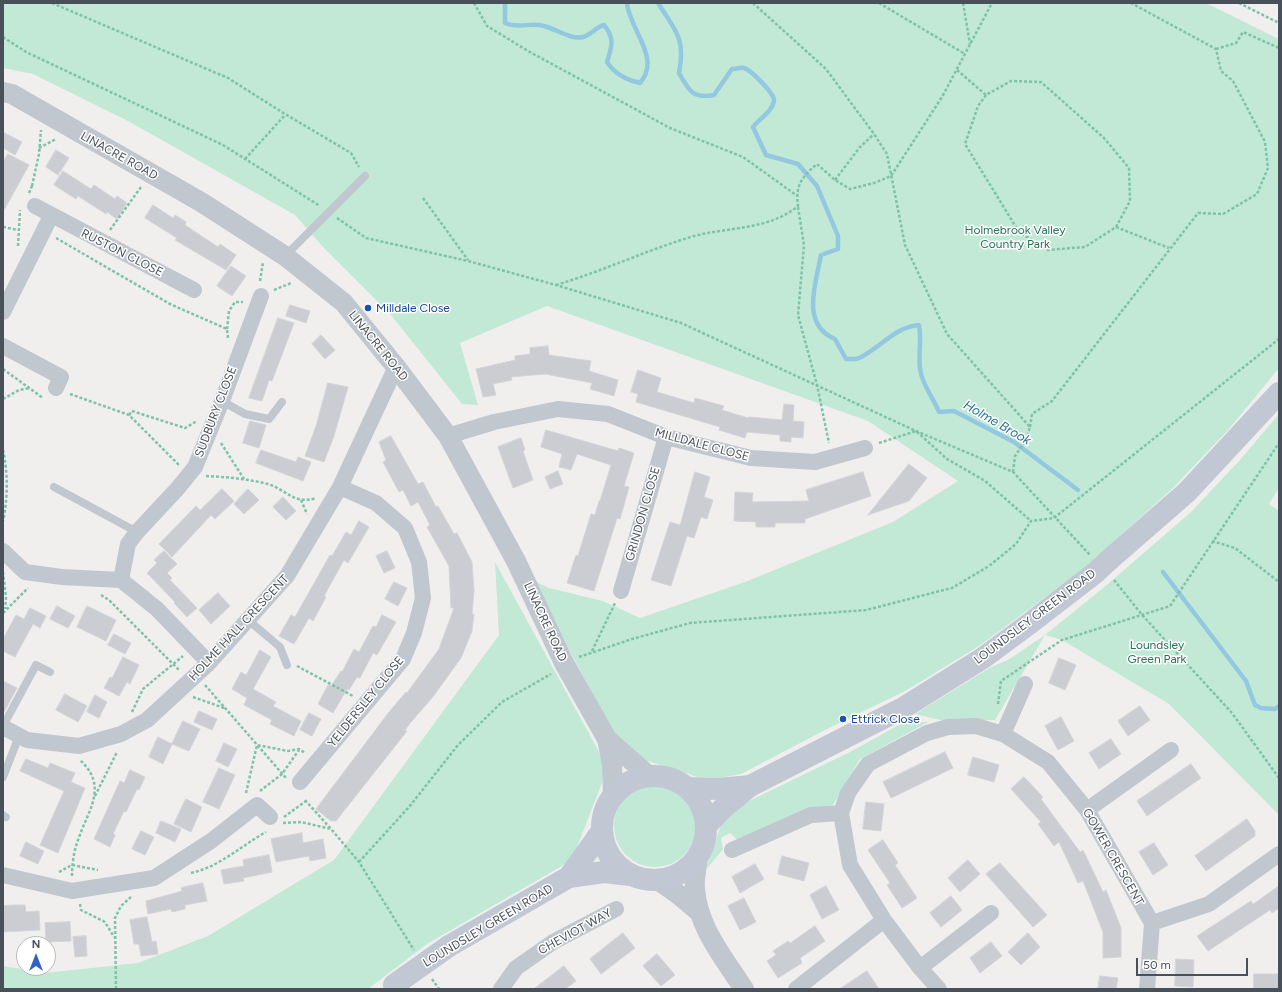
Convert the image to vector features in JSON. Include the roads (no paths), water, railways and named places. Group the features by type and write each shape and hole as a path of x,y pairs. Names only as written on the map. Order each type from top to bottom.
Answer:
{"main road":[{"name":"LOUNDSLEY GREEN ROAD","path":"706,826 722,808 750,786 903,708 983,658 1029,624 1102,566 1187,492 1279,393"},
{"path":"649,776 669,778 687,788 701,805 706,826 704,842 698,857 685,871 676,876 658,880 639,878 630,875 613,861 607,852 602,831 604,812 613,796 625,784 649,776"},
{"name":"LOUNDSLEY GREEN ROAD","path":"687,788 719,789 750,786"},
{"name":"LOUNDSLEY GREEN ROAD","path":"569,877 602,831"},
{"name":"LOUNDSLEY GREEN ROAD","path":"392,987 449,946 569,877 604,872 630,875"}],"street":[{"name":"LINACRE ROAD","path":"3,92 12,94 201,202 285,256 344,303 396,367 448,436 516,561 564,663 607,739 612,764 613,796"},
{"name":"RUSTON CLOSE","path":"27,203 194,290"},
{"path":"3,312 51,216"},
{"name":"SUDBURY CLOSE","path":"121,580 128,544 137,532 178,488 195,466 221,404 261,296"},
{"path":"3,346 61,377 52,394"},
{"name":"HOLME HALL CRESCENT","path":"3,727 27,740 79,746 127,731 147,720 178,692 209,663 287,576 340,487 396,367"},
{"name":"MILLDALE CLOSE","path":"448,436 494,422 558,409 608,414 666,438 751,458 815,462 865,448"},
{"name":"GRINDON CLOSE","path":"621,591 666,438"},
{"name":"YELDERSLEY CLOSE","path":"297,787 403,659 414,633 423,598 419,562 405,528 376,503 340,487"},
{"path":"3,551 25,572 62,577 121,580 157,609 209,663"},
{"path":"999,733 1025,684"},
{"name":"GOWER CRESCENT","path":"939,989 920,968 884,920 850,865 841,813 848,793 868,764 927,733 948,726 976,726 999,733 1048,762 1087,810 1152,924"},
{"name":"LINACRE ROAD","path":"607,739 649,776"},
{"path":"1087,810 1171,750"},
{"path":"3,875 75,891 154,878 211,841 257,805 273,820"},
{"path":"732,850 811,815 841,813"},
{"path":"1147,989 1152,924 1209,904 1279,854"},
{"path":"698,857 694,886 698,911 708,934 744,989"},
{"path":"658,880 698,911"},
{"name":"CHEVIOT WAY","path":"501,989 516,968 553,942 616,909"},
{"path":"920,968 991,913"},
{"path":"796,989 884,920"}],"lane":[{"path":"285,256 365,176"},
{"path":"221,404 245,414 269,419 282,402"},
{"path":"54,487 137,532"},
{"path":"248,620 280,647 286,662"},
{"path":"3,727 36,665 50,672"},
{"path":"3,777 19,736"}],"waterway":[{"name":"Holme Brook","path":"505,3 505,23 510,25 539,25 549,27 569,36 578,38 589,35 598,27 604,25 610,34 612,42 607,62 613,70 621,76 640,83 646,73 648,64 646,54 629,13 627,3"},
{"name":"Holme Brook","path":"658,3 678,35 681,51 679,73 692,92 701,96 714,95 732,69 743,68 757,77 771,93 774,101 773,105 753,127 766,155 798,164 817,186 838,236 838,249 821,255 813,302 817,324 824,332 835,339 846,359 859,358 895,333 903,329 919,325 921,375 925,386 939,412 954,411 1014,442 1078,490"},
{"name":"Holme Brook","path":"1163,572 1246,681 1255,705 1261,708 1275,709 1279,706"}],"place":[{"name":"Milldale Close","path":"368,308"},
{"name":"Ettrick Close","path":"843,719"}],"park label":[{"name":"Holmebrook Valley Country Park","path":"1015,237"},
{"name":"Loundsley Green Park","path":"1157,652"}]}
